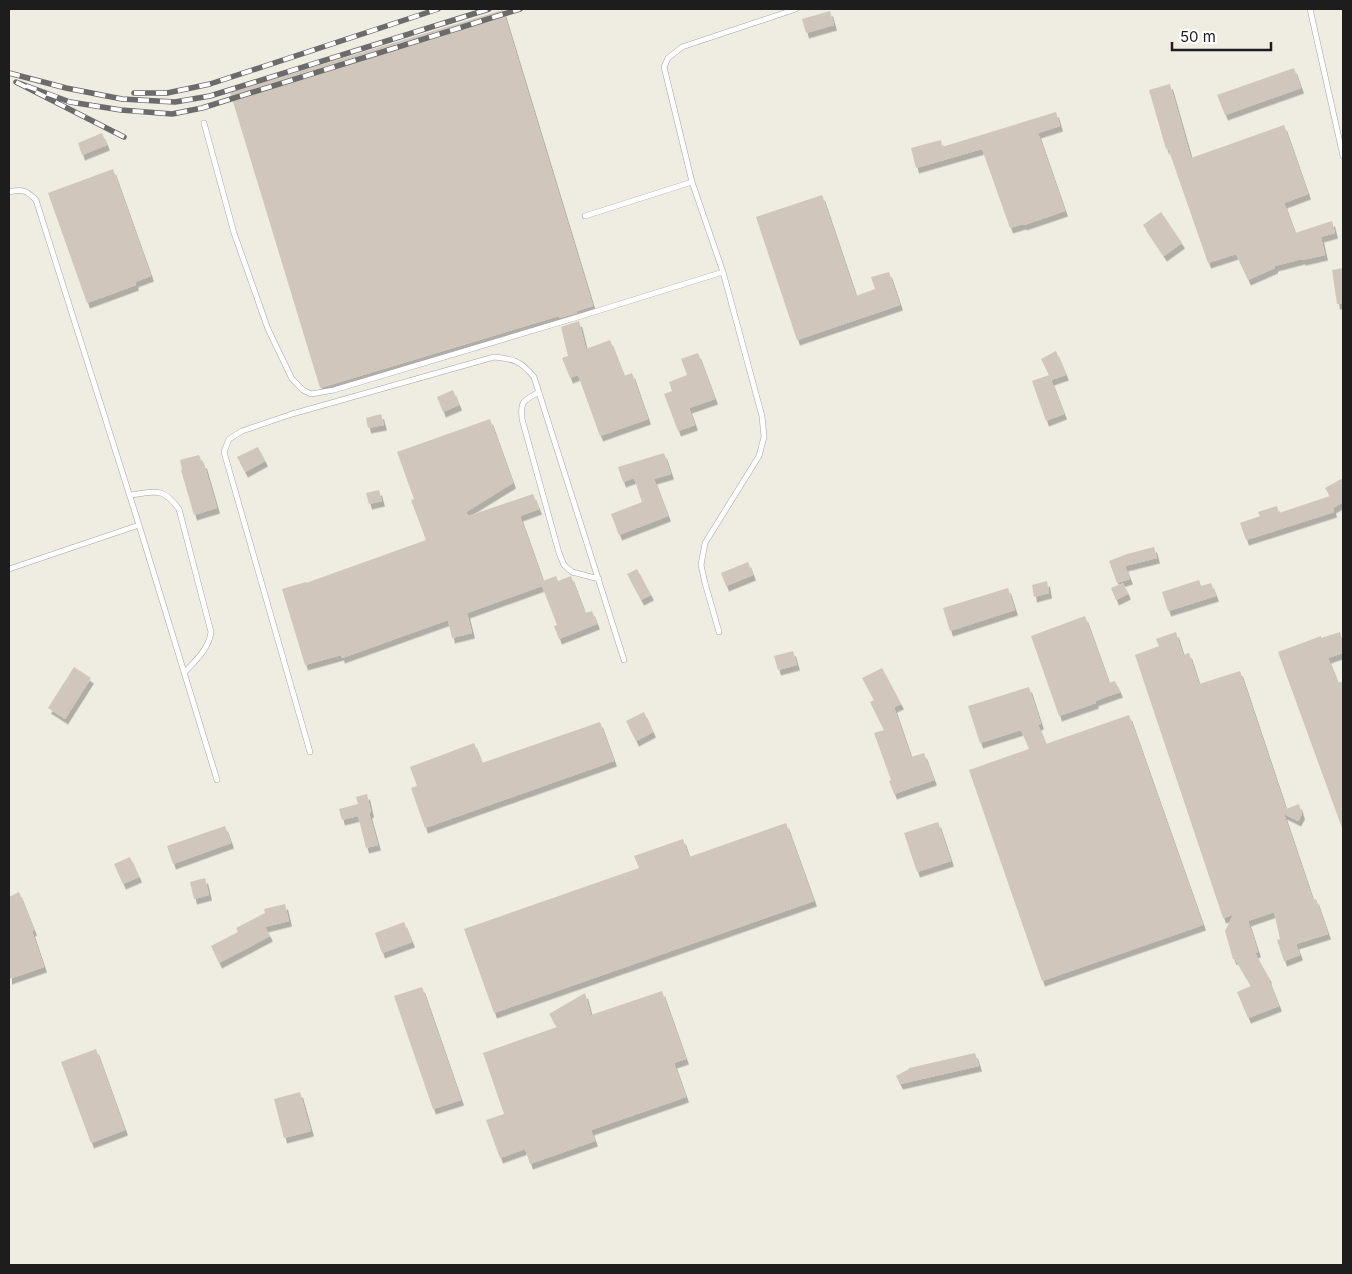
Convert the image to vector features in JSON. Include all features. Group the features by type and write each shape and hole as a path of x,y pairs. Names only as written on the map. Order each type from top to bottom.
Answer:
{"lane":[{"path":"719,632 701,565 704,543 759,456 764,437 762,416 724,272 692,182 664,68 668,58 682,47 796,9"},
{"path":"1310,9 1343,156"},
{"path":"204,123 234,233 268,329 292,379 303,390 311,394 334,390 724,272"},
{"path":"585,216 692,182"},
{"path":"9,192 18,190 28,192 36,200 130,496 217,780"},
{"path":"310,752 224,452 229,439 242,431 292,414 494,357 512,359 526,366 534,377 624,660"},
{"path":"539,392 524,402 521,408 522,419 559,553 564,565 572,572 598,579"},
{"path":"130,496 158,492 170,497 179,509 211,632 206,648 184,673"},
{"path":"9,569 139,525"}],"building":[{"path":"503,10 593,306 577,311 577,313 559,318 559,316 320,388 230,92"},
{"path":"830,11 834,25 806,33 802,19"},
{"path":"1294,68 1301,88 1225,115 1217,95"},
{"path":"1170,84 1191,158 1284,125 1308,194 1284,203 1295,233 1332,221 1335,233 1321,237 1325,255 1275,266 1275,268 1248,280 1236,254 1208,263 1168,148 1166,149 1149,90"},
{"path":"1056,112 1060,126 1038,133 1065,211 1010,228 982,149 916,168 911,148 941,140 942,147"},
{"path":"102,133 107,145 82,155 78,143"},
{"path":"113,169 151,276 135,282 136,285 87,303 48,193"},
{"path":"822,195 856,296 875,289 871,277 889,272 900,305 797,340 756,217"},
{"path":"1161,212 1182,243 1164,256 1143,225"},
{"path":"1343,268 1343,304 1337,304 1332,270"},
{"path":"579,321 586,349 610,340 624,376 632,373 648,419 600,436 578,375 570,378 562,358 568,356 561,327"},
{"path":"1056,351 1066,375 1051,380 1064,414 1046,421 1032,381 1049,375 1041,359"},
{"path":"698,353 715,399 689,408 695,425 678,431 664,394 672,391 669,382 687,375 681,359"},
{"path":"453,390 459,405 443,412 437,397"},
{"path":"381,414 384,425 368,428 366,418"},
{"path":"490,419 513,483 466,512 468,516 533,494 539,509 520,516 543,581 556,576 558,581 571,576 585,613 592,611 597,624 559,639 554,626 557,625 542,586 467,613 472,633 452,638 448,620 342,658 341,655 305,665 282,589 306,583 426,540 411,500 414,499 397,452"},
{"path":"258,447 265,461 245,472 237,457"},
{"path":"664,453 671,474 654,479 668,516 619,535 611,514 642,502 634,478 623,482 618,467"},
{"path":"199,455 202,463 204,463 217,508 194,515 180,460"},
{"path":"1343,478 1343,502 1333,508 1334,512 1246,540 1240,523 1260,516 1258,512 1277,506 1279,513 1330,496 1325,488"},
{"path":"379,490 382,501 369,504 366,493"},
{"path":"1154,547 1157,558 1125,566 1130,579 1117,583 1109,561"},
{"path":"748,562 753,575 726,586 721,573"},
{"path":"637,569 651,595 641,600 627,574"},
{"path":"1199,580 1201,586 1211,583 1216,596 1168,611 1162,592"},
{"path":"1047,581 1049,593 1034,597 1032,585"},
{"path":"1123,583 1128,594 1116,600 1111,588"},
{"path":"1008,588 1015,610 950,631 943,608"},
{"path":"1085,616 1109,683 1115,681 1120,692 1059,716 1031,636"},
{"path":"1176,632 1183,655 1189,653 1199,684 1240,671 1286,809 1299,804 1302,814 1298,821 1284,814 1313,900 1316,899 1328,934 1296,944 1300,955 1284,961 1277,940 1280,939 1274,912 1248,921 1258,952 1255,953 1269,978 1279,1006 1248,1018 1237,992 1251,986 1235,959 1233,959 1225,931 1233,915 1223,918 1135,655 1159,646 1156,639"},
{"path":"1340,632 1343,642 1343,653 1328,658 1338,683 1343,681 1343,828 1278,652 1321,636 1321,638"},
{"path":"793,651 797,665 778,670 774,656"},
{"path":"74,667 91,678 65,719 48,708"},
{"path":"882,668 901,704 894,707 911,757 924,753 934,780 894,794 889,781 891,780 874,733 884,730 870,702 874,700 862,678"},
{"path":"1029,687 1041,724 1038,725 1046,744 1129,715 1203,925 1042,981 969,770 1029,749 1021,730 980,743 968,706"},
{"path":"644,712 653,732 636,741 626,721"},
{"path":"600,722 614,761 425,828 411,788 417,786 410,767 474,743 482,763"},
{"path":"367,794 371,812 369,813 378,845 366,848 358,816 342,820 339,809 358,804 356,797"},
{"path":"938,822 951,861 917,872 904,833"},
{"path":"786,823 814,901 494,1013 464,929 639,868 634,856 683,839 689,857"},
{"path":"225,826 231,843 173,864 167,846"},
{"path":"130,857 139,877 123,884 114,864"},
{"path":"205,878 209,895 194,899 190,882"},
{"path":"19,892 34,930 32,931 44,967 9,979 9,897"},
{"path":"285,904 289,921 265,927 270,936 219,963 211,946 238,932 236,928 265,913 264,909"},
{"path":"404,922 412,942 382,953 375,933"},
{"path":"422,987 461,1100 433,1109 394,996"},
{"path":"662,991 686,1059 674,1063 686,1097 591,1130 595,1141 530,1164 525,1149 500,1158 486,1120 504,1114 483,1053 557,1027 549,1014 585,993 591,1015"},
{"path":"96,1049 125,1130 91,1143 61,1062"},
{"path":"975,1053 979,1066 900,1084 896,1076 909,1068"},
{"path":"300,1092 311,1131 284,1138 274,1099"}],"railway":[{"path":"134,93 167,93 210,84 438,9"},
{"path":"9,73 66,88 122,99 175,102 210,96 489,9"},
{"path":"124,137 16,82 70,102 121,110 172,114 202,108 520,9"}]}
